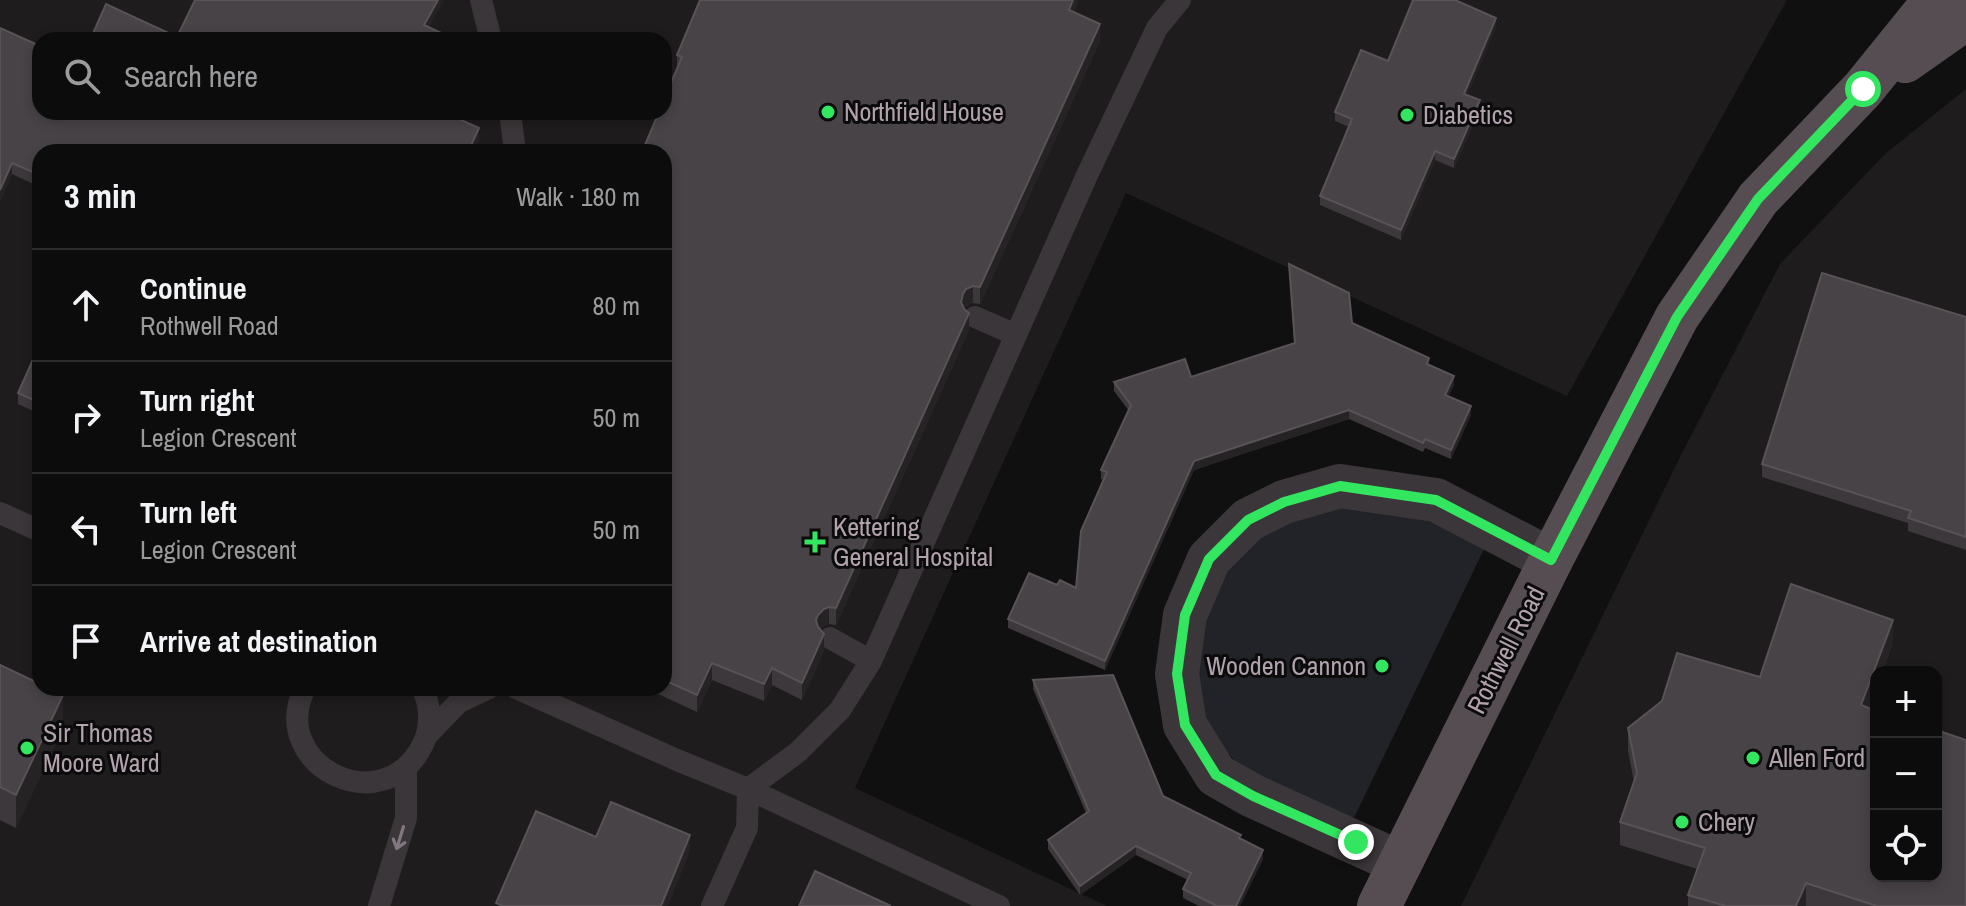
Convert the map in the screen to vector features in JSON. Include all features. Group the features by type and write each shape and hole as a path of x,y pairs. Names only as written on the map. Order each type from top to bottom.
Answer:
{"main road":[{"name":"Rothwell Road","path":"1379,906 1551,560 1677,317 1758,199 1863,89 1935,0"},
{"name":"Rothwell Road","path":"1863,89 1966,18"}],"street":[{"path":"1400,863 1253,796 1216,775 1185,725 1177,674 1185,615 1209,559 1248,520 1284,502 1340,486 1436,500 1551,560"}],"lane":[{"path":"481,0 489,32"},
{"path":"748,789 798,752 840,710 871,661 1088,173 1157,28 1180,0"},
{"path":"511,120 514,144"},
{"path":"975,317 1016,335"},
{"path":"0,513 32,527"},
{"path":"830,638 871,661"},
{"path":"301,696 297,721 302,742 314,761 332,775 350,782 370,783 389,778 406,767 419,753 427,735 430,715 426,696"},
{"path":"427,735 459,702 472,696"},
{"path":"534,696 748,789 999,906"},
{"path":"379,906 406,818 406,767"},
{"path":"712,906 747,828 748,789"}],"shaded area":[{"name":"Kettering General Hospital","path":"0,0 1787,0 1567,396 1126,193 855,788 1107,906 0,906"},
{"path":"1966,89 1966,906 1461,906 1680,457 1780,264 1885,154"},
{"path":"1393,506 1486,545 1350,826 1245,771 1224,749 1209,725 1199,699 1197,634 1239,547 1299,510"}],"building":[{"path":"195,0 438,0 424,25 439,32 179,32"},
{"path":"700,0 1073,0 1069,10 1100,24 980,287 973,286 963,294 961,302 969,313 836,608 829,607 818,615 818,627 824,634 802,683 772,668 764,684 712,663 697,695 672,684 672,144 645,144 656,120 672,120 672,80 682,57 677,55"},
{"name":"Diabetics","path":"1413,0 1455,0 1496,18 1464,94 1480,100 1454,159 1435,151 1401,230 1320,196 1352,119 1335,112 1361,50 1388,61"},
{"path":"106,4 166,32 94,32"},
{"path":"0,28 32,42 32,120 461,120 479,128 472,144 32,144 32,172 12,163 0,190"},
{"path":"1289,264 1349,293 1352,323 1429,358 1427,364 1454,376 1445,395 1471,406 1451,450 1425,439 1423,443 1349,410 1194,461 1105,661 1008,619 1029,573 1057,585 1060,580 1076,588 1081,531 1107,472 1101,470 1131,405 1114,382 1185,359 1191,377 1295,343"},
{"path":"1822,273 1966,317 1966,537 1908,518 1911,511 1762,464"},
{"path":"32,362 32,399 18,393"},
{"name":"Allen Ford","path":"1791,584 1893,620 1876,666 1870,666 1870,681 1861,705 1870,709 1870,882 1942,882 1942,732 1966,740 1966,906 1877,906 1806,883 1796,906 1726,906 1688,895 1705,848 1620,822 1637,773 1628,728 1662,701 1677,653 1760,677"},
{"path":"0,665 32,680 32,696 63,696 16,795 0,787"},
{"path":"1113,675 1163,796 1241,835 1239,838 1263,850 1236,906 1217,906 1183,889 1191,873 1136,846 1080,886 1048,840 1089,811 1033,680"},
{"path":"611,802 690,835 661,906 503,906 496,903 536,811 596,837"},
{"path":"815,871 891,906 799,906"}],"place":[{"name":"Northfield House","path":"828,112"},
{"name":"Diabetics","path":"1407,115"},
{"name":"Kettering General Hospital","path":"815,542"},
{"name":"Wooden Cannon","path":"1382,666"},
{"name":"Sir Thomas Moore Ward","path":"27,748"},
{"name":"Allen Ford","path":"1753,758"},
{"name":"Chery","path":"1682,822"}],"route":[{"path":"1356,842 1253,796 1216,775 1185,725 1177,674 1185,615 1209,559 1248,520 1284,502 1340,486 1436,500 1551,560 1677,317 1758,199 1863,89"}]}
